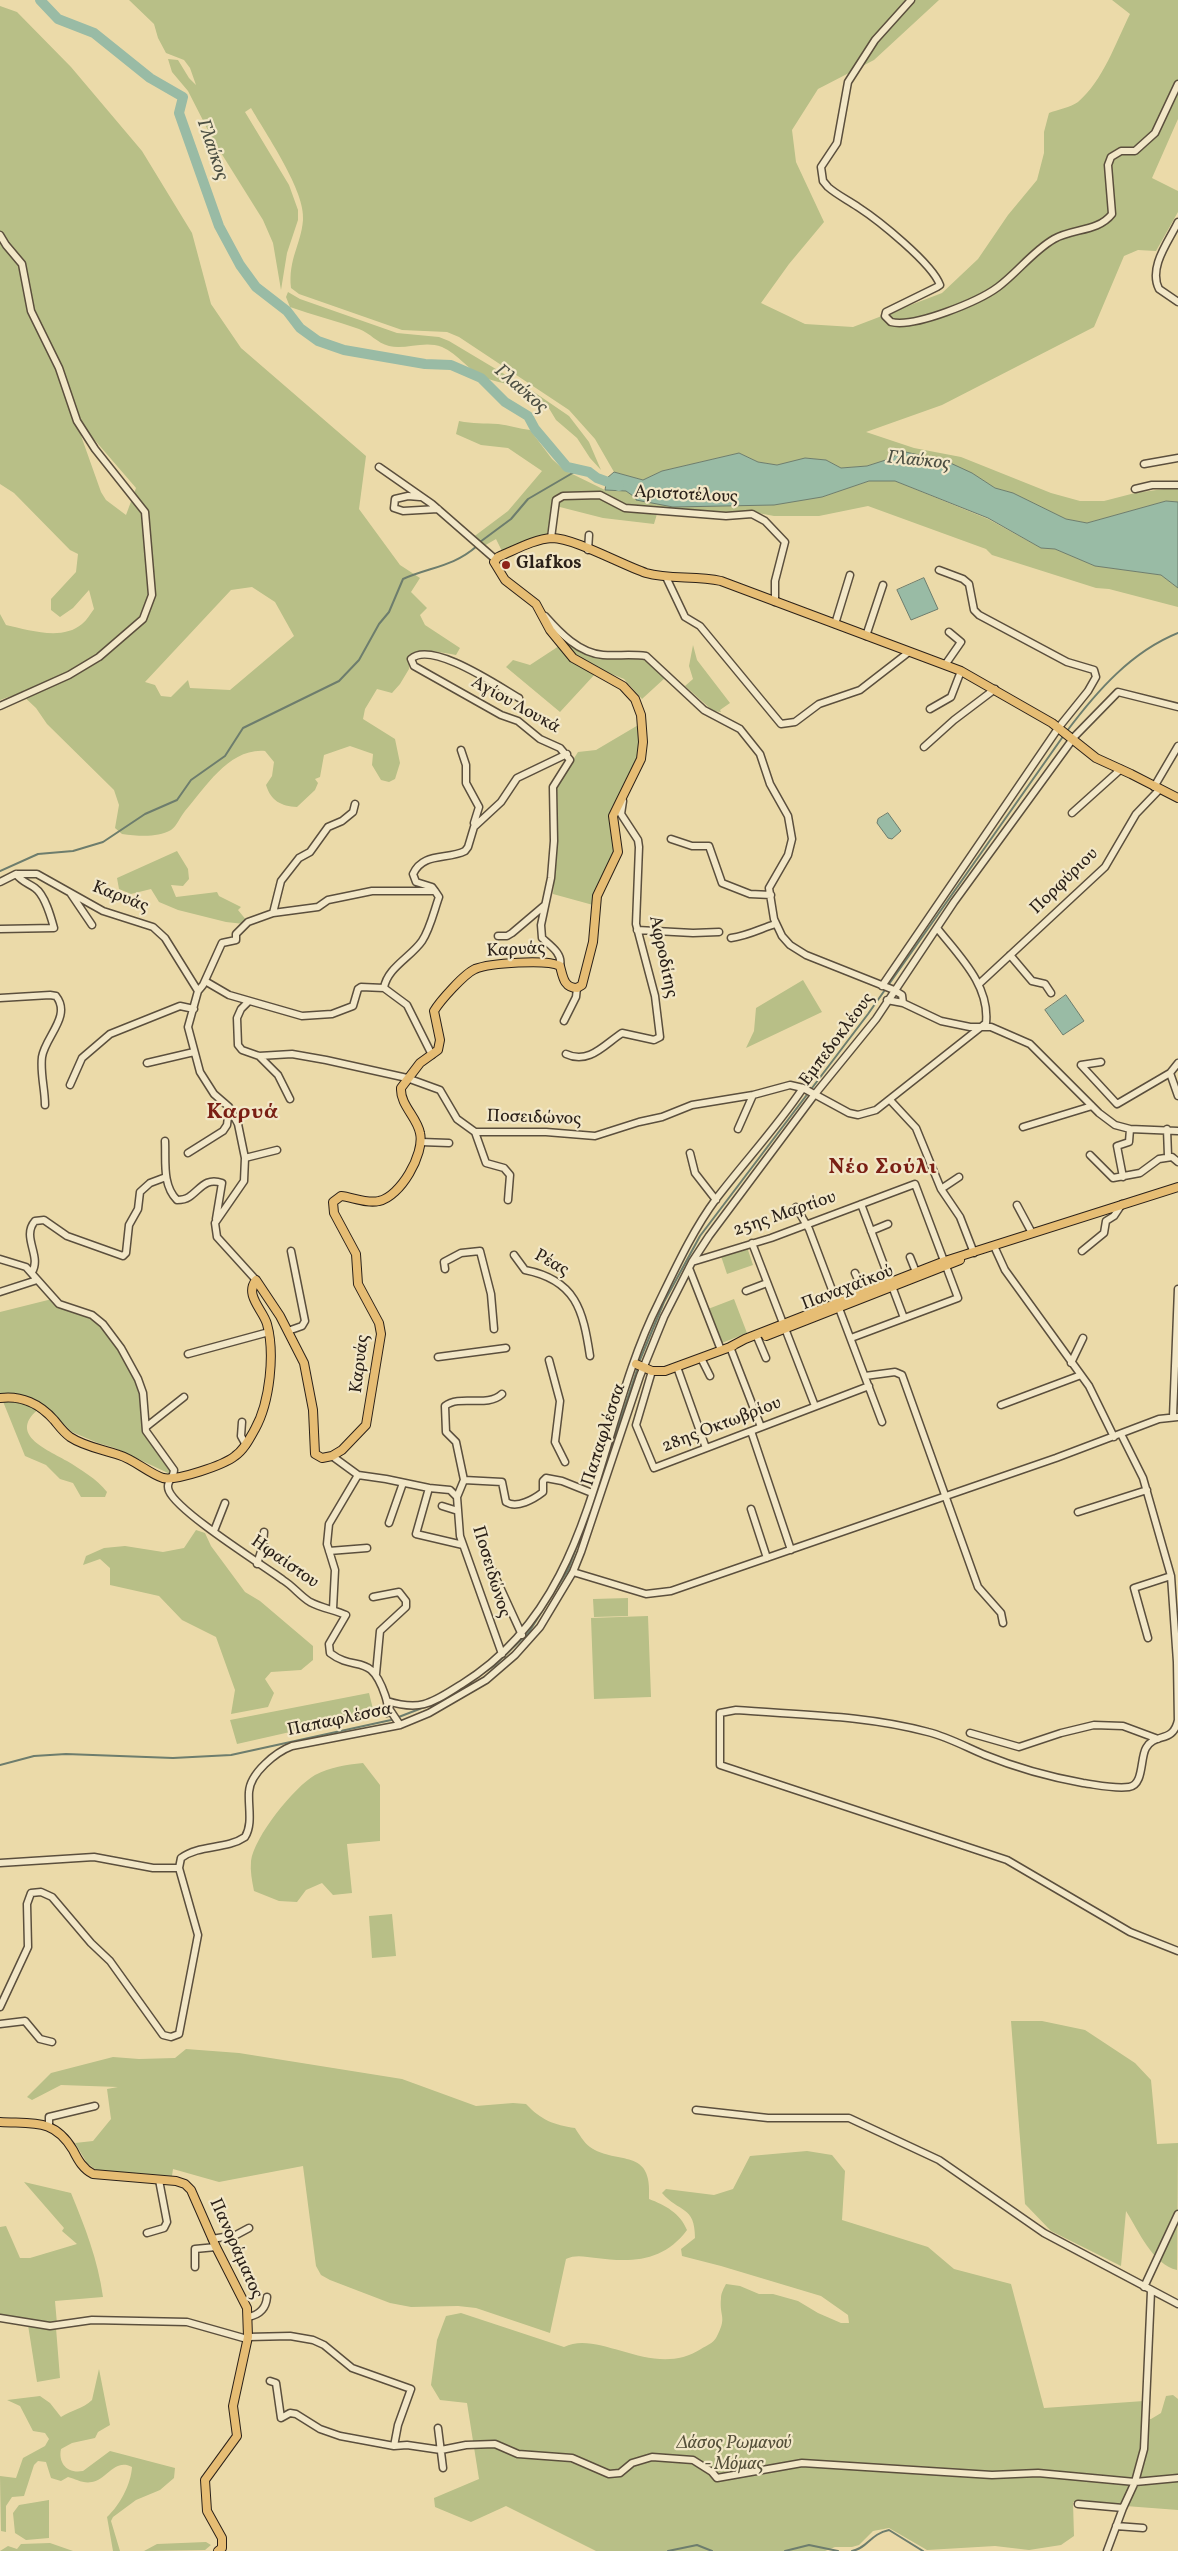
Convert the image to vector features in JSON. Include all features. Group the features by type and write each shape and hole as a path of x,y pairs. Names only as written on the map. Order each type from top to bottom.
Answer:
{"main road":[{"path":"577,988 582,985 587,971 598,892 616,857 618,844 613,816 641,759 643,742 640,708 623,686 573,658 550,630 536,604 499,574 494,565 495,559 530,543 551,538 560,539 646,573 666,577 709,578 961,671 995,689 1060,729 1096,758 1178,798"},
{"name":"Καρυάς","path":"432,1056 440,1045 434,1011 467,974 483,967 548,962 560,966 567,985 577,988"},
{"path":"421,1142 420,1132 400,1088 420,1063 432,1056"},
{"name":"Καρυάς","path":"332,1456 366,1425 381,1331 379,1323 358,1284 356,1254 334,1214 333,1202 341,1196 368,1201 381,1201 393,1192 415,1165 421,1142"},
{"name":"Παναχαϊκού","path":"652,1371 665,1371 677,1367 994,1246 1178,1187"},
{"name":"Παναχαϊκού","path":"838,1306 864,1293 892,1285 916,1272 946,1264"},
{"path":"0,1398 14,1398 31,1402 46,1411 66,1434 77,1441 122,1456 164,1478 223,1463 236,1456 246,1445 258,1422 268,1383 271,1355 269,1332 264,1315 251,1293 252,1286 256,1280 288,1331 306,1370 313,1410 314,1452 322,1458 332,1456"},
{"name":"Παναχαϊκού","path":"730,1347 758,1339 784,1327"},
{"path":"640,1366 652,1371"},
{"path":"0,2122 49,2126"},
{"name":"Πανοράματος","path":"49,2126 64,2136 81,2164 90,2173 182,2183 189,2187 212,2239 246,2304 248,2338 233,2406 237,2436 205,2480 208,2513 223,2540 222,2548 218,2551"}],"street":[{"path":"911,0 875,40 848,82 837,143 821,167 824,181 828,187 889,231 929,268 940,285 886,312 885,316 891,322 912,323 978,299 999,286 1049,242 1106,222 1112,214 1108,165 1110,157 1121,151 1135,151 1155,134 1178,84"},
{"path":"1178,222 1160,257 1156,274 1159,289 1178,302"},
{"path":"0,235 22,264 31,311 59,368 77,421 95,449 145,512 152,596 143,619 99,657 69,675 0,706"},
{"path":"1144,464 1178,458"},
{"path":"379,467 438,509 495,559"},
{"path":"1135,489 1178,485"},
{"name":"Αριστοτέλους","path":"551,538 556,500 563,496 600,495 625,508 726,516 752,514 771,526 785,542 776,581 775,602"},
{"path":"422,497 408,496 395,499 394,508 403,511 438,509"},
{"path":"588,550 589,535"},
{"path":"882,986 1094,682 1096,672 1067,662 979,615 974,610 969,584 963,579 939,570"},
{"path":"835,624 850,575"},
{"path":"666,577 685,617 700,626 781,724 796,722 819,704 860,690 909,652"},
{"path":"866,636 883,586"},
{"path":"542,614 558,630 584,650 602,655 646,656 704,710 734,724 750,740 760,754 770,784 788,816 792,838 790,852 771,882 771,895 776,924 785,941 798,950 894,990 902,995 903,1003"},
{"path":"945,665 961,642 949,632"},
{"name":"Αγίου Λουκά","path":"519,698 441,656 423,654 412,660 414,666 501,715 518,722 540,739 560,748 567,754 570,760 553,787 554,841 551,878 541,925 542,938 557,952 561,961 560,966"},
{"path":"930,709 951,697 961,671"},
{"path":"924,746 995,689"},
{"name":"Εμπεδοκλέους","path":"640,1366 690,1265 709,1236 815,1094 867,1032 937,928 1071,739 1118,692 1178,707"},
{"name":"Πορφύριου","path":"979,984 1105,867 1136,814 1157,788 1178,746"},
{"path":"384,988 385,978 413,952 423,939 439,897 432,887 416,882 413,877 416,866 430,858 465,851 475,826 479,806 466,783 466,765 461,750"},
{"path":"475,826 501,802 517,778 567,754"},
{"path":"1072,812 1121,769"},
{"name":"Αφροδίτης","path":"566,1054 571,1056 594,1054 622,1033 657,1040 660,1035 655,996 637,930 639,847 638,840 621,814 626,790"},
{"path":"273,913 281,881 287,873 299,858 310,852 328,827 342,821 352,812 355,804"},
{"path":"671,839 692,846 709,846 722,883 744,893 771,895"},
{"path":"0,882 16,874 22,881 37,889 51,916 54,928 0,929"},
{"name":"Καρυάς","path":"16,874 36,874 107,913 143,923 157,930 167,940 175,957 198,991"},
{"path":"215,1223 244,1181 245,1158 238,1124 229,1107 214,1094 200,1072 188,1027 198,991 222,943 236,940 236,934 248,922 273,913 318,908 328,900 372,891 435,892"},
{"path":"71,894 92,925"},
{"path":"498,936 507,936 512,933 545,905"},
{"path":"731,938 748,935 752,931 776,924"},
{"path":"387,1707 416,1707 425,1704 471,1678 502,1654 522,1635 540,1610 567,1564 650,1320 690,1240 716,1200 805,1089 842,1110 858,1115 876,1110 981,1028 987,1021 979,984 937,928"},
{"path":"637,930 693,933 719,932"},
{"path":"1010,955 1032,981 1045,984 1051,993"},
{"path":"205,980 229,995 302,1016 328,1014 353,1006 360,987 384,988 407,1005 432,1056"},
{"path":"564,1021 576,998 577,988"},
{"path":"0,998 50,995 56,996 60,1001 60,1016 53,1033 45,1045 42,1059 44,1105"},
{"path":"887,1000 903,1003 941,1020 995,1029 1034,1047 1111,1123 1130,1129 1178,1130"},
{"path":"249,1001 241,1009 238,1016 238,1045 242,1050 259,1056 278,1075 290,1098"},
{"path":"70,1085 82,1058 110,1034 180,1006 194,1009"},
{"path":"147,1063 194,1052"},
{"name":"Ποσειδώνος","path":"259,1056 292,1054 394,1073 440,1090 447,1098 456,1119 474,1132 546,1132 595,1136 662,1117 692,1105 753,1095 780,1086 805,1089"},
{"path":"1101,1062 1081,1065 1117,1104 1170,1073 1178,1063"},
{"path":"1170,1073 1178,1096"},
{"path":"738,1129 753,1095"},
{"path":"890,1100 917,1130 941,1189 960,1217 974,1253"},
{"path":"1023,1127 1092,1106"},
{"path":"188,1153 223,1131 227,1126 229,1107"},
{"path":"1123,1177 1117,1146 1129,1142 1130,1129"},
{"path":"1167,1129 1168,1156"},
{"path":"474,1132 486,1163 504,1168 510,1175 508,1200"},
{"path":"165,1141 166,1177 170,1193 177,1200 188,1198 201,1184 218,1181 222,1183 215,1223 217,1237 256,1280"},
{"path":"421,1142 449,1143"},
{"path":"245,1158 277,1150"},
{"path":"690,1153 695,1173 716,1200"},
{"path":"1090,1155 1113,1178 1140,1172 1158,1159 1168,1156 1178,1162"},
{"path":"32,1272 35,1265 29,1233 35,1221 44,1220 67,1236 122,1256 126,1253 130,1222 138,1209 140,1192 150,1183 166,1177"},
{"path":"941,1189 959,1177"},
{"name":"25ης Μαρτίου","path":"690,1265 807,1225 915,1184 946,1264"},
{"path":"861,1204 904,1318"},
{"path":"1082,1250 1104,1233 1106,1221 1114,1216 1122,1204"},
{"path":"1017,1205 1032,1233"},
{"path":"796,1207 807,1225 882,1422"},
{"path":"871,1231 888,1224"},
{"path":"752,1243 815,1406"},
{"path":"994,1246 1005,1270 1089,1386 1147,1490 1172,1576 1177,1662 1178,1724"},
{"path":"445,1269 444,1262 462,1253 480,1251 491,1290 494,1329"},
{"path":"288,1331 302,1326 305,1322 291,1252"},
{"name":"Ρέας","path":"514,1255 525,1270 539,1272 556,1280 576,1300 584,1320 590,1356"},
{"path":"910,1257 916,1272"},
{"path":"0,1259 24,1266 32,1272 59,1304 98,1319 121,1348 141,1386 146,1427 151,1439 174,1470 172,1477"},
{"path":"850,1338 958,1298 946,1264"},
{"path":"690,1265 721,1350"},
{"path":"855,1273 864,1293"},
{"path":"0,1292 37,1280"},
{"path":"746,1291 767,1283"},
{"path":"573,1572 646,1594 676,1590 1159,1419 1175,1417 1178,1289"},
{"path":"188,1354 269,1332"},
{"path":"1071,1363 1083,1338"},
{"path":"758,1339 766,1358"},
{"path":"730,1347 761,1427"},
{"path":"438,1357 506,1348"},
{"path":"701,1358 710,1376"},
{"path":"549,1360 560,1404 555,1443 565,1462"},
{"name":"Παπαφλέσσα","path":"179,1868 181,1858 192,1851 234,1842 245,1837 249,1825 249,1789 251,1782 278,1752 292,1746 429,1713 486,1680 515,1655 540,1627 573,1572 597,1509 640,1366"},
{"path":"677,1367 706,1448"},
{"name":"28ης Οκτωβρίου","path":"652,1371 636,1425 654,1468 869,1386"},
{"path":"865,1376 895,1372 902,1375 978,1587 1001,1613 1003,1623"},
{"path":"1002,1405 1081,1375"},
{"path":"332,1456 358,1475 450,1490 457,1497 464,1480 456,1442 446,1432 445,1406 452,1403 492,1399 502,1394"},
{"path":"146,1427 184,1397"},
{"path":"242,1422 241,1436 246,1445"},
{"path":"751,1431 791,1550"},
{"path":"358,1475 331,1518 327,1544 335,1570 333,1609 346,1615 346,1618 335,1631 329,1644 330,1652 335,1657 368,1667 376,1674"},
{"name":"Ηφαίστου","path":"172,1477 168,1484 171,1494 214,1531 310,1602 333,1609"},
{"path":"464,1480 502,1482 506,1502 514,1505 527,1502 541,1493 544,1490 543,1480 546,1478 562,1481 592,1493"},
{"path":"389,1523 403,1482"},
{"path":"429,1488 416,1534 463,1545"},
{"path":"1078,1512 1147,1490"},
{"name":"Ποσειδώνος","path":"457,1497 463,1545 502,1654"},
{"path":"214,1531 225,1503"},
{"path":"442,1506 458,1511"},
{"path":"751,1508 767,1558"},
{"path":"258,1564 264,1532"},
{"path":"328,1552 367,1548"},
{"path":"489,1563 522,1635"},
{"path":"1148,1638 1134,1588 1172,1576"},
{"path":"373,1597 399,1592 406,1601 406,1606 380,1631 376,1674 387,1707 397,1720"},
{"path":"1178,1720 1173,1732 1152,1741 1145,1749 1139,1776 1131,1787 1108,1787 1050,1777 987,1756 931,1732 885,1722 736,1710 720,1712 720,1766 1007,1860 1130,1932 1178,1951"},
{"path":"970,1734 1019,1747 1061,1732 1094,1725 1123,1726 1158,1739"},
{"path":"0,1863 94,1857 153,1868 179,1868 198,1936 179,2034 171,2037 163,2035 110,1961 91,1943 52,1897 40,1892 31,1893 27,1900 28,1947 0,2007"},
{"path":"0,2024 25,2021 40,2039 52,2042"},
{"path":"49,2126 49,2116 95,2106"},
{"path":"696,2110 768,2118 849,2118 939,2160 1044,2232 1178,2304"},
{"path":"147,2232 164,2228 167,2222 159,2180"},
{"path":"1144,2287 1178,2214"},
{"path":"212,2239 236,2235 249,2228"},
{"path":"195,2267 195,2249 216,2247"},
{"path":"1107,2551 1135,2482 1144,2449 1151,2291"},
{"path":"248,2317 261,2312 266,2304 267,2297"},
{"path":"0,2318 50,2326 92,2320 187,2322 248,2338 290,2336 313,2340 324,2345 352,2368 411,2389 398,2425 394,2446"},
{"path":"270,2381 276,2383 278,2407 282,2418 290,2413 296,2414 320,2429 340,2436 394,2446 407,2445 441,2450 466,2444 495,2444 518,2454 572,2458 609,2474 620,2473 632,2463 652,2457 693,2460 712,2472 717,2478 802,2463 992,2475 1038,2473 1135,2482 1178,2478"},
{"path":"438,2428 443,2468"},
{"path":"1078,2504 1123,2508"},
{"path":"1116,2526 1143,2528"}],"green space":[{"path":"129,0 939,0 874,60 818,89 792,130 796,162 824,222 789,264 761,303 805,324 853,327 942,293 978,259 1008,215 1037,180 1044,153 1044,132 1049,113 1078,102 1095,83 1108,61 1130,14 1112,0 1178,0 1178,119 1152,178 1178,191 1178,212 1156,251 1138,250 1124,256 1094,327 942,405 866,432 914,448 961,457 1051,493 1080,501 1104,501 1135,493 1178,487 1178,502 1166,501 1087,523 1066,519 1013,493 995,488 972,473 901,451 892,458 867,466 841,468 826,460 805,458 777,465 758,462 739,453 662,471 643,480 614,472 595,439 569,410 459,337 447,332 402,330 299,294 291,288 291,269 302,229 302,208 284,163 251,108 245,112 289,185 298,210 298,220 287,253 281,290 273,243 263,220 213,140 188,91 172,72 168,59 178,60 189,78 196,85 190,68 184,60 166,53 158,38 154,24"},
{"path":"0,6 17,12 71,67 142,151 192,233 211,304 241,348 366,456 359,509 400,565 420,578 411,592 427,608 420,615 425,625 460,648 456,655 421,652 410,657 409,669 400,684 392,693 377,689 365,709 363,719 395,739 400,763 395,779 389,782 381,780 372,765 373,754 350,746 324,755 320,777 315,779 318,783 315,790 297,807 291,806 277,802 266,785 272,776 274,762 265,751 252,752 229,762 219,771 171,830 154,835 122,834 115,828 119,805 114,790 47,724 36,708 20,693 0,700 0,614 6,625 45,633 55,633 74,629 84,622 94,609 89,590 73,608 60,617 51,610 51,599 76,572 78,554 70,550 14,493 0,484","holes":["74,416 136,488 126,515 106,500 101,492","252,587 275,602 294,636 230,690 190,688 188,680 171,697 161,696 155,685 145,682 231,590"]},
{"path":"288,292 300,299 397,333 439,337 449,341 531,390 569,416 589,442 601,470 590,458 577,438 556,420 547,405 533,403 526,392 479,375 442,347 429,344 402,347 389,346 359,329 290,307 286,297"},
{"path":"459,421 530,430 552,459 564,470 605,490 626,491 637,498 673,507 774,505 822,497 869,481 895,481 988,519 1041,548 1055,549 1095,566 1161,575 1178,588 1178,607 1109,589 1096,588 992,555 986,549 868,506 819,516 628,511 657,514 654,524 603,518 552,505 547,535 502,551 496,539 484,546 472,538 508,511 542,471 508,448 481,445 456,434"},
{"path":"555,633 582,651 647,660 666,677 642,699 624,679 599,669 579,657"},
{"path":"693,645 697,660 730,703 720,710 721,712 713,711 685,686 693,679 689,666"},
{"path":"559,646 596,673 560,712 506,667 513,660 530,665"},
{"path":"640,724 639,760 611,809 610,817 614,855 593,905 553,894 558,831 557,785 578,752 596,750"},
{"path":"177,851 188,869 189,879 183,886 171,885 176,897 217,892 219,896 241,907 238,910 247,921 244,924 226,922 178,910 159,902 151,889 131,894 119,889 117,878"},
{"path":"803,980 822,1012 746,1048 754,1031 756,1008"},
{"path":"747,1247 753,1265 727,1274 721,1256"},
{"path":"52,1299 87,1314 105,1326 139,1386 142,1418 172,1472 170,1474 115,1448 72,1432 44,1405 33,1415 28,1423 28,1431 32,1438 47,1450 83,1471 103,1487 107,1492 105,1497 81,1497 73,1483 60,1479 46,1465 25,1456 0,1394 0,1312"},
{"path":"734,1299 747,1333 722,1343 708,1309"},
{"path":"196,1530 205,1533 211,1546 245,1592 260,1601 313,1646 313,1660 301,1670 271,1672 265,1679 274,1693 268,1707 231,1714 235,1690 216,1637 182,1620 159,1596 110,1585 110,1568 100,1559 83,1565 86,1556 104,1548 125,1546 163,1552 184,1548"},
{"path":"628,1598 628,1616 594,1617 593,1599"},
{"path":"648,1616 651,1697 594,1699 591,1618"},
{"path":"369,1693 374,1713 237,1744 230,1720"},
{"path":"363,1763 380,1785 380,1841 347,1844 352,1893 333,1895 322,1883 306,1890 297,1902 279,1901 254,1891 251,1861 254,1851 267,1826 286,1801 306,1781 315,1775 338,1767"},
{"path":"392,1914 396,1956 372,1958 369,1916"},
{"path":"1011,2021 1042,2021 1085,2030 1135,2063 1151,2080 1157,2144 1178,2143 1177,2270 1168,2267 1153,2254 1126,2211 1121,2266 1051,2231 1025,2204"},
{"path":"186,2049 239,2053 402,2079 476,2106 513,2103 526,2104 548,2121 575,2128 590,2147 601,2153 631,2160 639,2164 645,2171 649,2182 649,2199 676,2214 687,2230 668,2248 647,2258 610,2260 577,2256 566,2259 550,2333 476,2308 458,2306 411,2307 390,2303 321,2275 316,2266 303,2166 219,2182 173,2169 172,2176 96,2170 87,2163 75,2143 93,2141 111,2119 107,2089 118,2087 61,2085 32,2100 27,2097 51,2073 113,2057 139,2059 175,2058"},
{"name":"Δάσος Ρωμανού - Μόμας","path":"807,2151 832,2155 845,2171 842,2220 928,2247 954,2269 1011,2284 1044,2408 1144,2401 1143,2419 1151,2419 1161,2413 1166,2396 1173,2395 1178,2399 1178,2510 1073,2502 1074,2536 1061,2545 1029,2550 995,2546 927,2550 889,2528 873,2531 859,2545 835,2547 825,2551 596,2551 506,2506 471,2522 435,2507 434,2498 479,2479 467,2403 440,2400 431,2385 437,2340 446,2316 461,2313 564,2347 578,2343 594,2344 646,2357 664,2359 683,2357 715,2340 722,2325 721,2296 726,2284 740,2286 759,2294 773,2294 798,2301 818,2313 841,2323 849,2323 848,2315 821,2296 682,2256 681,2249 695,2238 692,2220 685,2211 662,2193 666,2189 714,2195 733,2189 750,2156"},
{"path":"24,2182 71,2193 86,2231 98,2270 103,2297 55,2301 57,2324 0,2315 0,2227 6,2226 20,2258 30,2258 77,2244 62,2231 64,2228"},
{"path":"28,2325 56,2328 60,2378 37,2382"},
{"path":"99,2369 110,2425 98,2432 95,2438 72,2443 61,2449 62,2463 72,2471 83,2471 110,2451 175,2468 174,2478 160,2490 136,2500 113,2517 111,2521 120,2551 113,2551 107,2517 124,2494 130,2480 132,2467 120,2465 102,2478 92,2482 83,2482 68,2477 61,2481 51,2478 46,2462 38,2461 34,2465 24,2496 12,2497 6,2506 6,2532 1,2531 0,2476 16,2478 23,2458 45,2446 49,2439 45,2433 33,2431 20,2406 7,2400 40,2396 50,2403 61,2417 92,2400"},
{"path":"49,2500 49,2538 26,2540 15,2533 13,2513 19,2505"},
{"path":"206,2542 211,2545 205,2550 144,2551 157,2544"},
{"path":"50,2543 73,2551 0,2551 8,2546 17,2549 21,2544"}],"water":[{"path":"901,451 946,461 972,473 995,488 1013,493 1066,519 1087,523 1166,501 1178,502 1178,588 1161,575 1095,566 1055,549 1041,548 988,518 895,481 869,481 822,497 774,505 673,507 636,500 626,491 605,490 607,478 614,472 643,480 662,471 739,453 758,462 777,465 805,458 826,460 841,468 867,466 892,458"},
{"path":"924,578 938,609 911,620 897,590"},
{"path":"888,813 901,831 892,839 888,838 877,823 878,819"},
{"path":"1066,995 1084,1021 1063,1035 1045,1010"}],"waterway":[{"name":"Γλαύκος","path":"40,0 58,19 94,33 150,78 183,97 179,113 219,226 240,265 256,287 287,311 300,328 318,341 344,350 425,364 451,365 481,378 505,402 528,416 535,429 567,467 589,472 597,478 619,486"},
{"path":"480,542 511,519 528,499 576,471"},
{"path":"0,871 38,854 73,851 103,842 145,814 177,800 191,780 225,756 243,728 339,681 359,660 379,624 389,612 403,579 450,563 477,546"},
{"path":"1067,731 1090,701 1116,674 1145,651 1178,633"},
{"path":"639,1362 664,1302 700,1236 868,1014 1064,735"},
{"path":"596,1493 638,1367"},
{"path":"0,1765 34,1756 66,1754 173,1758 231,1755 391,1720 440,1701 494,1666 529,1632 568,1570 589,1514"},
{"path":"852,2551 862,2547 877,2535 889,2530 923,2551"},
{"path":"668,2551 697,2545 712,2551"},
{"path":"785,2551 809,2545 838,2551"}],"place":[{"name":"Glafkos","path":"506,565"}],"district":[{"name":"Καρυά","path":"243,1114"},
{"name":"Νέο Σούλι","path":"883,1169"}]}
